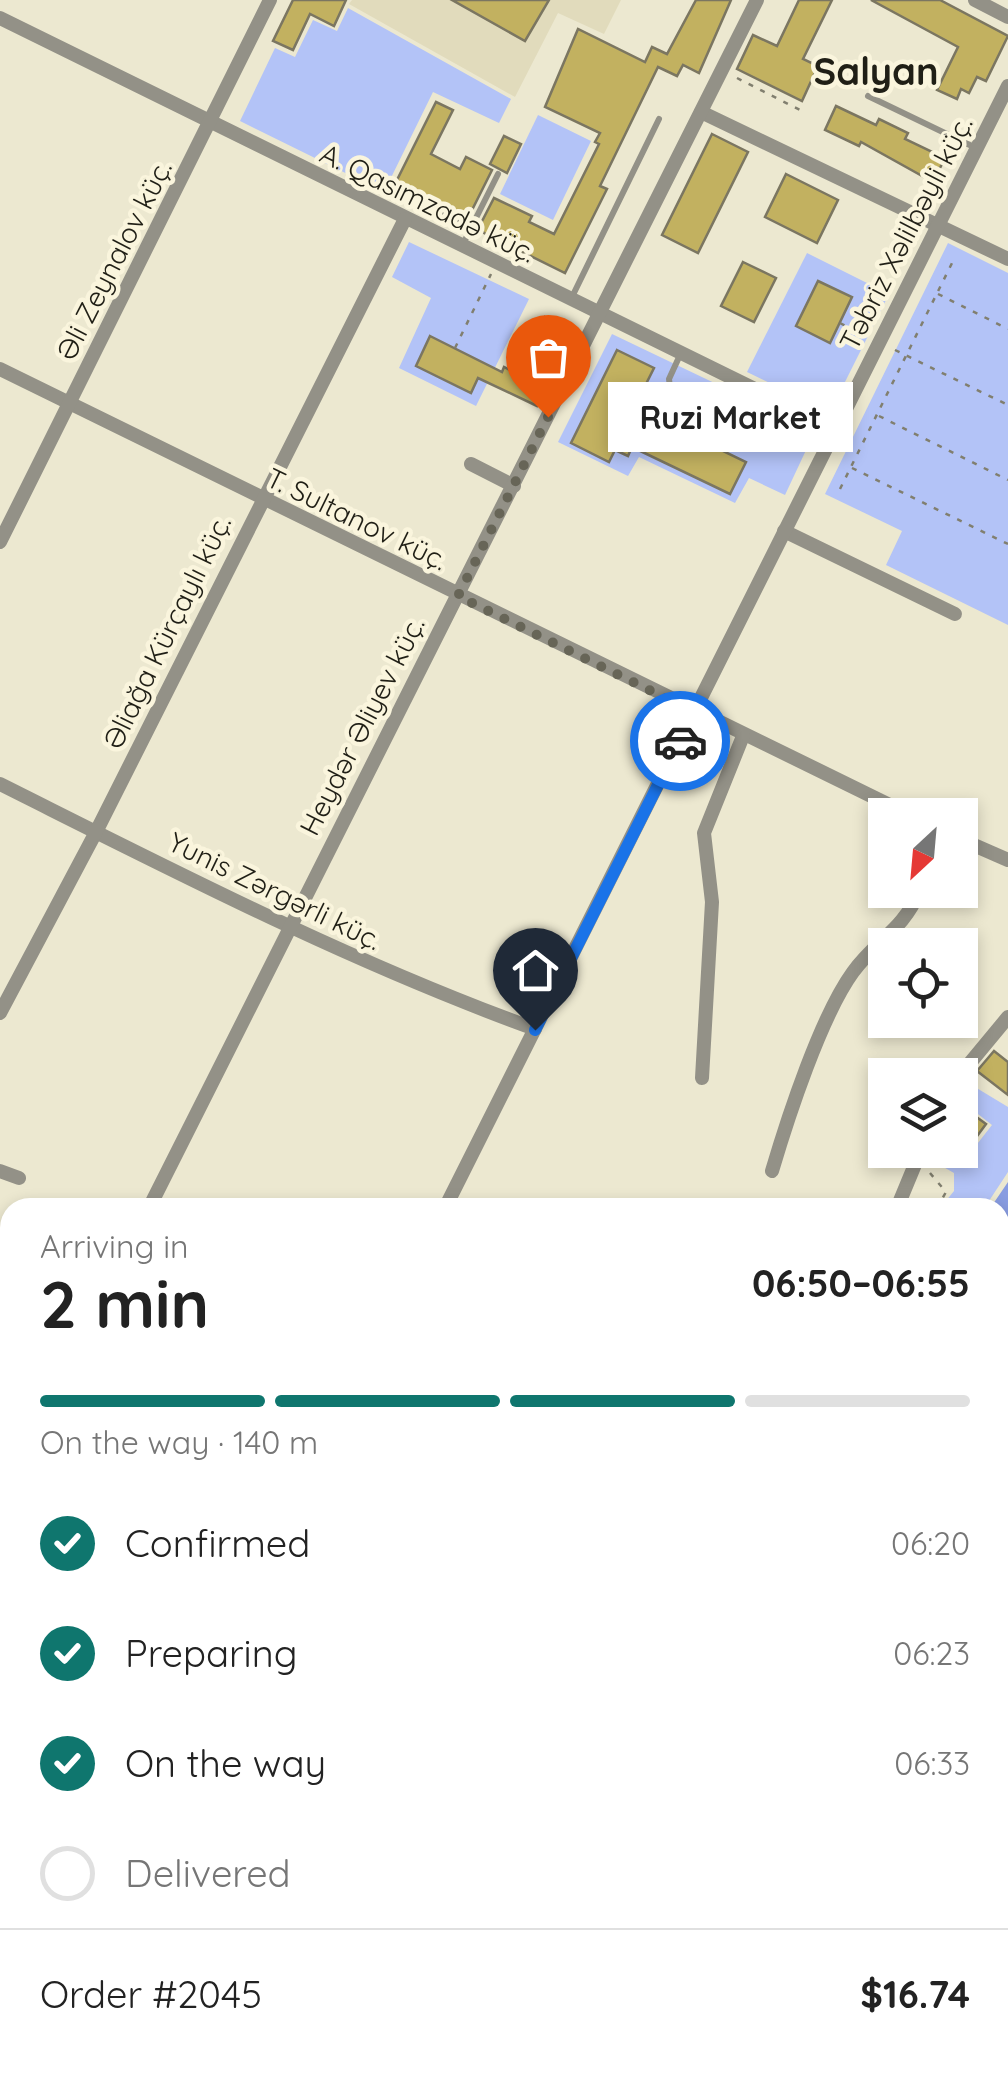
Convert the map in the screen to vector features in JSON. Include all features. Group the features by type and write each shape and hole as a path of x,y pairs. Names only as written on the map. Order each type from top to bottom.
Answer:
{"street":[{"name":"Əli Zeynalov küç.","path":"0,542 270,0"},
{"name":"Heydər Əliyev küç.","path":"153,1198 757,0"},
{"path":"975,0 1008,16"},
{"name":"A. Qasımzadə küç.","path":"0,18 836,429"},
{"name":"Təbriz Xəlilbəyli küç.","path":"451,1198 1008,86"},
{"path":"701,112 1008,259"},
{"name":"Əliağa Kürçaylı küç.","path":"0,1013 96,832 405,219"},
{"name":"T. Sultanov küç.","path":"0,370 874,798"},
{"path":"471,464 514,486"},
{"path":"784,532 955,614"},
{"path":"702,1078 712,902 704,833 743,736"},
{"name":"Yunis Zərgərli küç.","path":"0,784 410,984 535,1030"},
{"path":"978,847 1008,860"},
{"path":"772,1171 788,1118 846,986 866,958 902,925 911,908"},
{"path":"974,1058 1008,1018"},
{"path":"902,1198 914,1168"},
{"path":"0,1170 18,1178"}],"lane":[{"path":"868,96 977,148"},
{"path":"570,300 659,120"},
{"path":"462,247 498,174"},
{"path":"406,197 470,230"},
{"path":"680,354 669,379 670,387 739,421"}],"path":[{"path":"722,70 800,110"},
{"path":"840,490 954,259"},
{"path":"454,348 496,264"},
{"path":"937,294 1008,329"},
{"path":"840,323 1008,405"},
{"path":"877,415 1008,480"},
{"path":"850,468 1008,544"},
{"path":"929,1168 942,1182 946,1192 943,1198"}],"shaded area":[{"path":"352,0 621,0 604,34 558,13 515,97 349,4"},
{"path":"348,8 511,99 499,123 433,92 384,192 240,121 275,48 295,57 313,20 337,31"},
{"path":"538,115 591,141 553,220 500,194"},
{"path":"409,242 529,299 476,406 399,368 431,298 392,277"},
{"path":"948,243 1008,273 1008,625 886,565 902,531 825,494"},
{"path":"807,253 889,294 830,412 747,372"},
{"path":"612,334 815,431 785,495 749,478 735,503 639,457 628,476 558,442"},
{"path":"978,1089 1008,1107 1008,1172 991,1198 948,1198 954,1191 954,1173 945,1168 978,1168 978,1143 992,1125 978,1114"},
{"path":"1008,1182 1008,1198 997,1198"}],"building":[{"path":"293,0 346,0 334,26 310,14 293,50 273,41"},
{"path":"452,0 549,0 525,41"},
{"path":"696,0 731,0 699,73 683,65 677,76 658,67 600,186 607,189 565,273 484,233 479,227 494,198 532,216 529,222 554,234 599,144 595,142 600,133 545,107 578,29 645,62 652,47 667,54"},
{"path":"799,0 832,0 803,59 818,66 802,101 737,69 753,35 777,46"},
{"path":"871,0 940,0 1008,36 986,81 977,77 969,93 961,89 957,99 937,90 958,47"},
{"path":"436,102 453,110 431,154 460,169 466,157 492,170 467,220 395,184"},
{"path":"836,106 876,125 879,119 908,133 905,139 945,158 933,182 861,142 859,146 825,130"},
{"path":"712,134 748,152 698,253 662,235"},
{"path":"504,136 521,144 507,173 490,164"},
{"path":"786,174 838,200 817,243 765,217"},
{"path":"743,262 776,278 754,322 721,306"},
{"path":"818,281 852,297 830,343 796,326"},
{"path":"545,317 562,326 548,354 530,345"},
{"path":"430,336 502,372 504,367 546,388 537,406 478,378 471,393 416,366"},
{"path":"617,350 654,368 634,408 746,462 730,494 632,447 628,456 615,450 609,462 571,443"},
{"path":"994,1051 1008,1062 1008,1095 978,1072"},
{"path":"978,1118 986,1124 978,1135"}],"way so far":[{"path":"548,417 458,596 694,712 680,741"}],"place":[{"name":"Ruzi Market","path":"548,417"}],"district":[{"name":"Salyan","path":"876,72"}],"route":[{"path":"535,1030 680,741"}]}
